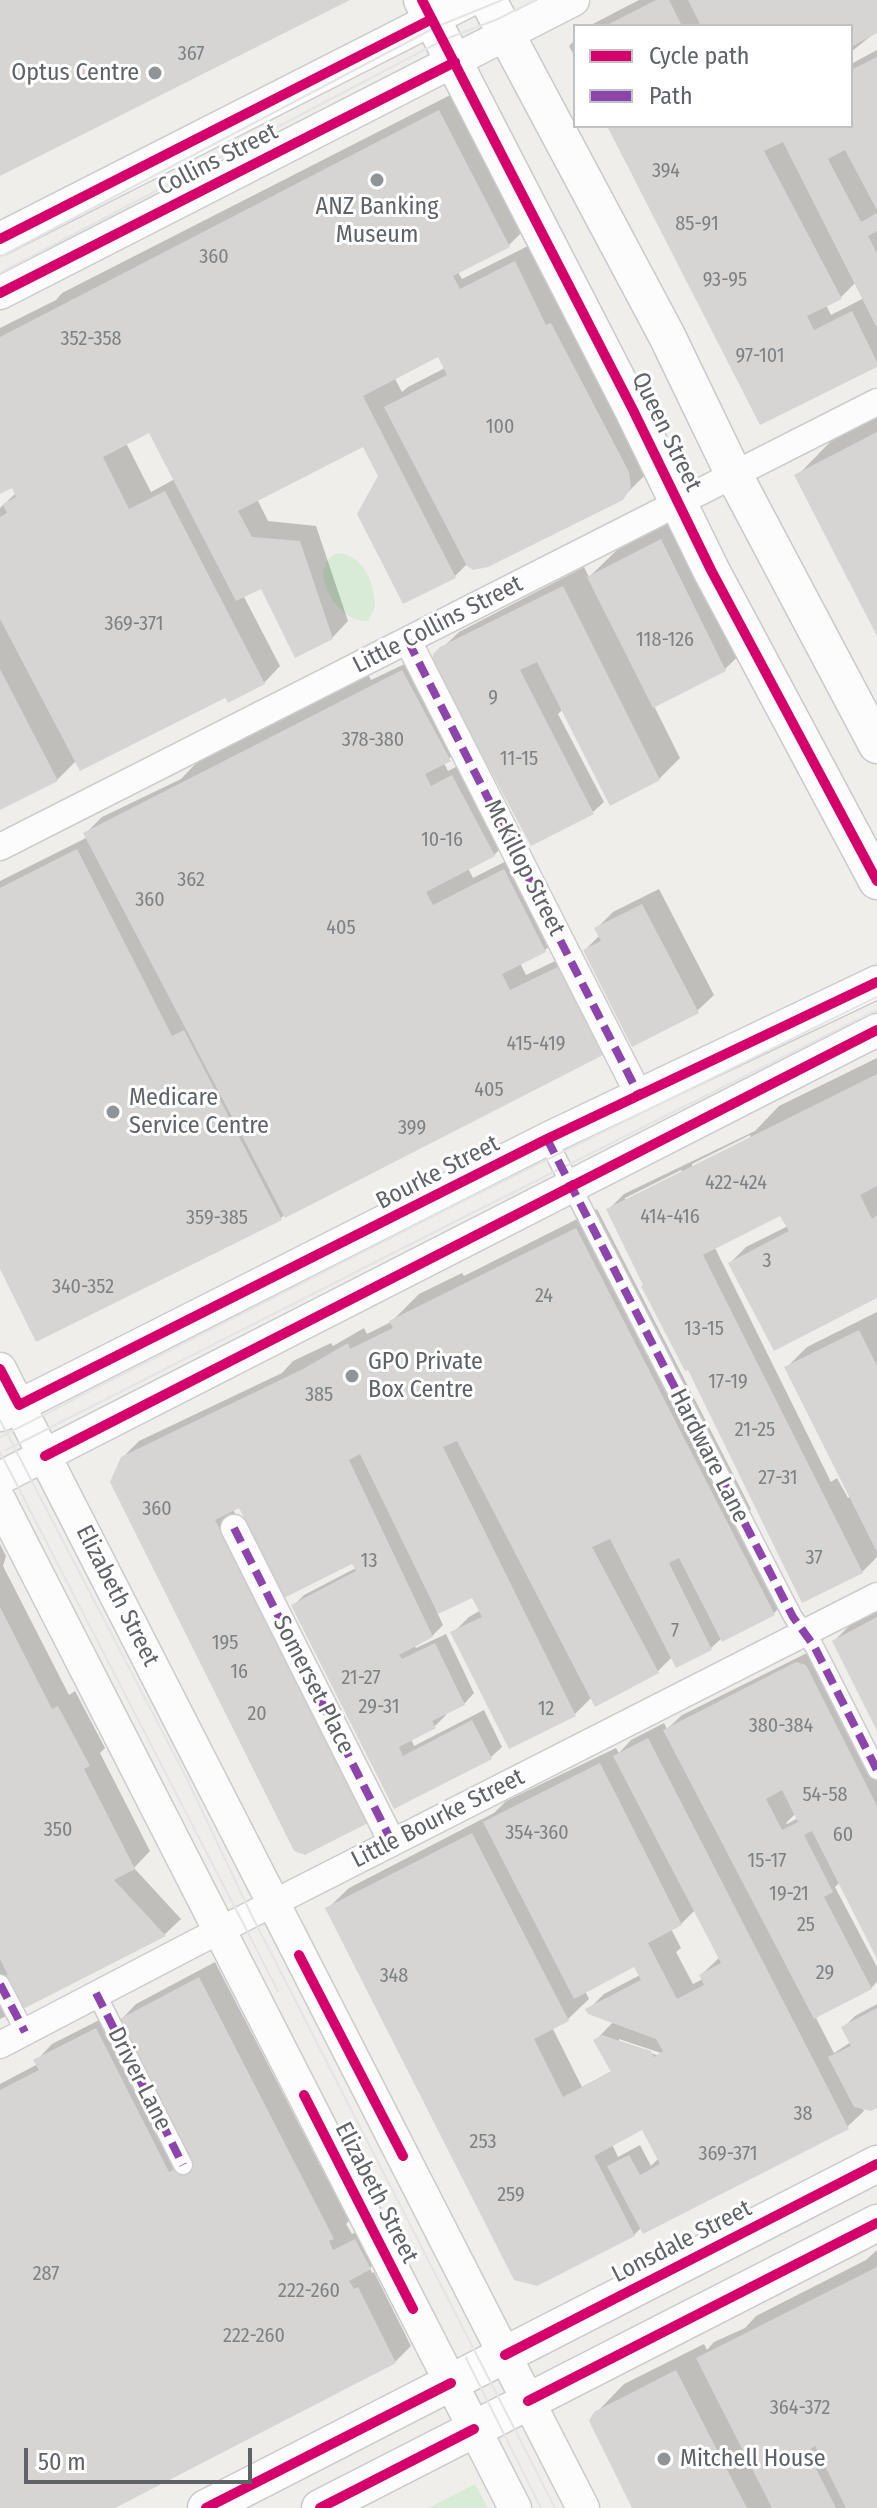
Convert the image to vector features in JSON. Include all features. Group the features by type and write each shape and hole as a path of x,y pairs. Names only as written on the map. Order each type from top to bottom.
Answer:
{"main road":[{"name":"Queen Street","path":"488,0 667,336 734,475 877,745"},
{"name":"Queen Street","path":"427,9 542,230 711,570 877,881"},
{"path":"542,230 595,202"},
{"name":"Lonsdale Street","path":"206,2508 877,2164"},
{"path":"320,2508 872,2226 842,2182"}],"street":[{"name":"Collins Street","path":"0,239 427,9 470,0"},
{"name":"Collins Street","path":"0,293 573,0"},
{"name":"Little Collins Street","path":"0,847 877,402"},
{"name":"McKillop Street","path":"408,641 639,1095"},
{"name":"Bourke Street","path":"10,1410 547,1139 877,982"},
{"path":"0,1478 877,1030"},
{"name":"Hardware Lane","path":"547,1139 774,1581 820,1658 877,1770"},
{"name":"Elizabeth Street","path":"0,1369 10,1410 45,1456 583,2508"},
{"name":"Elizabeth Street","path":"0,1501 515,2508"},
{"name":"Somerset Place","path":"234,1528 392,1842"},
{"name":"Little Bourke Street","path":"0,2045 221,1929 877,1596"},
{"path":"0,1984 25,2032"},
{"name":"Driver Lane","path":"96,1993 183,2165"}],"green space":[{"path":"338,553 355,559 370,580 375,607 368,621 346,614 329,594 324,582 324,570 328,560"},
{"path":"475,2484 488,2508 428,2508"}],"building":[{"path":"0,0 350,0 0,176"},
{"path":"656,0 669,0 681,24 609,24"},
{"path":"688,0 877,0 877,33 853,46 853,24 700,24"},
{"path":"877,57 877,210 845,150 828,159 861,222 877,213 877,231 868,236 877,253 877,328 783,142 764,151 842,299 807,316 814,330 852,311 877,367 760,425 608,128 853,128 853,69"},
{"path":"439,110 510,247 453,276 460,289 515,261 546,325 551,323 629,472 631,487 623,500 488,567 473,570 467,566 384,407 447,375 438,357 363,396 456,578 403,604 357,514 378,476 363,447 238,511 252,537 300,541 333,639 295,658 261,589 236,601 149,433 103,457 129,509 165,491 265,684 228,703 225,698 80,771 0,619 0,517 7,513 3,504 16,497 12,488 0,494 0,337"},
{"path":"877,432 877,636 794,475"},
{"path":"661,539 726,671 653,708 587,577"},
{"path":"563,586 660,780 610,806 537,662 520,670 594,814 531,846 433,664 433,654 440,647"},
{"path":"0,669 58,781 0,810"},
{"path":"402,670 451,761 425,774 431,786 452,775 495,856 426,892 433,905 504,869 546,952 502,974 510,990 560,966 605,1054 285,1218 83,833"},
{"path":"77,849 172,1036 184,1030 282,1220 36,1342 0,1269 0,888"},
{"path":"642,904 699,1013 632,1047 583,950 601,941 594,928"},
{"path":"877,1074 877,1186 860,1195 872,1219 877,1215 877,1298 774,1351 728,1263 789,1231 780,1216 703,1255 863,1573 802,1603 688,1370 685,1371 641,1286 606,1209"},
{"path":"576,1228 775,1615 722,1642 679,1558 669,1563 712,1650 676,1668 610,1539 592,1547 659,1673 595,1707 457,1441 443,1447 576,1716 509,1749 450,1632 482,1617 472,1598 438,1614 360,1454 349,1460 433,1637 399,1655 402,1659 435,1643 465,1705 432,1721 436,1728 399,1747 403,1756 472,1720 492,1759 394,1809 291,1605 356,1571 352,1564 284,1598 239,1508 215,1520 368,1823 305,1855 294,1851 110,1482 121,1457 303,1369 348,1343 350,1349 393,1328 389,1321"},
{"path":"859,1330 877,1366 877,1552 784,1367"},
{"path":"0,1607 52,1709 58,1706 90,1766 84,1769 135,1869 114,1880 166,1936 21,2010 4,1976 8,1975 0,1959"},
{"path":"877,1617 877,1731 832,1641"},
{"path":"796,1662 806,1665 877,1806 877,1959 812,1831 804,1835 833,1892 824,1897 872,1989 814,2019 663,1730","holes":["782,1790 798,1822 782,1830 766,1799"]},
{"path":"648,1738 849,2129 643,2234 607,2166 629,2155 640,2175 660,2164 642,2130 594,2156 635,2236 537,2286 514,2280 325,1908 472,1833 569,2021 534,2039 563,2097 611,2072 593,2040 602,2035 651,2051 654,2057 663,2051 656,2039 588,2014 585,2009 641,1980 634,1967 574,1999 483,1822 600,1763 682,1925 648,1943 677,1999 704,1985 699,1975 721,1963 613,1756"},
{"path":"199,1977 334,2239 329,2241 333,2250 355,2239 371,2269 349,2281 354,2289 358,2287 396,2363 115,2508 0,2508 0,2090 39,2070 33,2060 96,2028 169,2172 188,2162 118,2020"},
{"path":"877,2008 877,2108 871,2111 854,2107 828,2057 851,2046 841,2027"},
{"path":"877,2267 877,2508 846,2508 815,2446 807,2451 836,2508 772,2508 696,2358"},
{"name":"Mitchell House","path":"676,2370 747,2508 632,2508 589,2421 594,2412"}],"tram line":[{"path":"0,257 436,27 502,0"},
{"path":"0,273 443,40 498,19 535,0"},
{"path":"0,1437 457,1204 877,997"},
{"path":"6,1450 877,1010"},
{"path":"0,1420 187,1779 251,1914 555,2508"},
{"path":"0,1452 278,1991"},
{"path":"466,2358 541,2508"}],"marked path":[{"path":"408,641 639,1095"},
{"path":"547,1139 793,1617 814,1646 877,1770"},
{"path":"234,1528 392,1842"},
{"path":"0,1984 25,2032"},
{"path":"96,1993 183,2165"}],"cycle path":[{"path":"422,0 633,410 711,570 877,881"},
{"path":"0,239 432,19"},
{"path":"0,293 455,62"},
{"path":"0,1369 19,1405 547,1139 877,982"},
{"path":"45,1456 877,1030"},
{"path":"299,1955 403,2156"},
{"path":"304,2095 413,2309"},
{"path":"505,2355 877,2164"},
{"path":"528,2401 877,2223"},
{"path":"206,2508 451,2383"},
{"path":"320,2508 474,2429"}],"place":[{"name":"Optus Centre","path":"155,73"},
{"name":"ANZ Banking Museum","path":"377,180"},
{"name":"Medicare Service Centre","path":"113,1112"},
{"name":"GPO Private Box Centre","path":"352,1376"},
{"name":"Mitchell House","path":"664,2459"}]}
